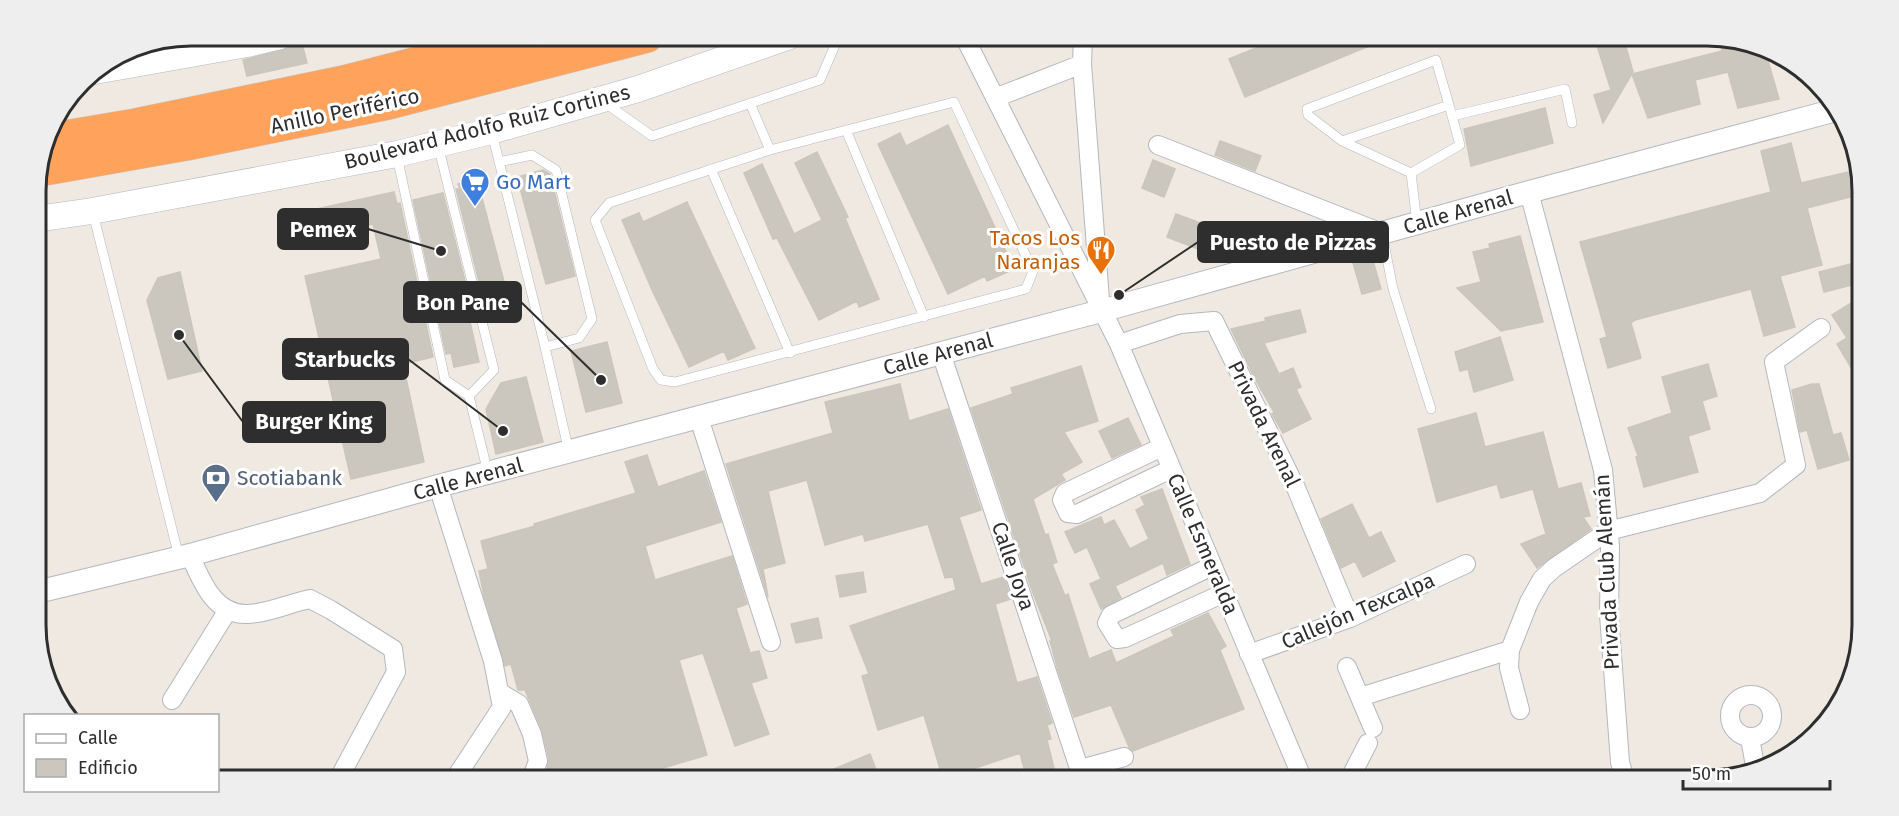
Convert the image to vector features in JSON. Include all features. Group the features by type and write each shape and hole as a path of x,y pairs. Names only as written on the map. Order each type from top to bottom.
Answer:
{"highway":[{"name":"Anillo Periférico","path":"57,138 136,125 344,82 482,47"},
{"name":"Anillo Periférico","path":"49,168 186,144 388,103 606,47"}],"main road":[{"path":"117,67 230,47"},
{"name":"Boulevard Adolfo Ruiz Cortines","path":"47,217 397,154 491,131 638,89 760,47"}],"street":[{"name":"Calle Esmeralda","path":"969,46 1119,344 1301,769"},
{"name":"Calle Esmeralda","path":"1083,46 1082,64 1101,311"},
{"path":"995,98 1082,64"},
{"name":"Calle Arenal","path":"46,590 185,556 438,486 1101,311 1529,192 1829,112"},
{"path":"1158,145 1382,233"},
{"name":"Privada Club Alemán","path":"1529,192 1603,470 1608,531 1609,615 1622,769"},
{"name":"Privada Arenal","path":"1119,344 1180,324 1214,321 1296,488 1350,618"},
{"path":"1520,710 1509,668 1510,650 1529,602 1542,579 1554,568 1608,531 1760,493 1796,465 1774,362 1821,328"},
{"name":"Calle Joya","path":"941,353 1080,769"},
{"path":"699,417 771,642"},
{"path":"1162,447 1065,493 1062,500 1068,513 1077,514 1171,469"},
{"path":"438,486 493,662 502,707 461,770"},
{"path":"185,556 215,601 233,613 248,615 310,599 393,649 396,672 343,770"},
{"name":"Callejón Texcalpa","path":"1250,654 1350,618 1466,564"},
{"path":"1212,566 1111,615 1107,623 1117,639 1125,638 1224,593"},
{"path":"172,700 228,610"},
{"path":"1360,697 1510,650"},
{"path":"1347,668 1360,697 1371,735 1354,769"},
{"path":"499,692 519,704 532,734 538,761 535,770"},
{"path":"1750,738 1754,761"},
{"path":"1093,769 1124,757"}],"lane":[{"path":"600,100 652,136 820,80 834,47"},
{"path":"1436,60 1460,145 1411,173 1342,141 1308,115 1307,109 1436,60"},
{"path":"1452,116 1565,89 1572,123"},
{"path":"954,102 1033,272 1026,289 675,382 661,380 653,369 595,220 609,203 770,150 954,102"},
{"path":"750,103 770,150"},
{"path":"1342,141 1449,105"},
{"path":"846,130 924,317"},
{"path":"491,131 569,452"},
{"path":"438,143 494,370 469,396"},
{"path":"397,154 445,380 469,396 488,473"},
{"path":"499,162 531,155 555,170 592,319 579,338 545,347"},
{"path":"711,169 790,353"},
{"path":"1411,173 1417,223"},
{"path":"92,211 185,556"},
{"path":"1382,233 1394,289 1431,409"}],"building":[{"path":"1260,46 1369,46 1245,97 1229,59"},
{"path":"1597,46 1626,46 1633,72 1603,123 1594,95 1611,90"},
{"path":"291,47 303,47 307,63 247,76 243,60"},
{"path":"1721,47 1736,49 1768,60 1779,99 1738,108 1728,72 1695,80 1700,104 1648,118 1632,74 1722,51"},
{"path":"1545,108 1553,143 1471,166 1464,129"},
{"path":"948,125 1014,269 987,281 985,276 948,294 878,144 900,133 906,146"},
{"path":"1220,141 1261,156 1255,171 1215,155"},
{"path":"1791,143 1801,183 1851,171 1852,197 1807,208 1822,265 1780,276 1795,327 1764,336 1751,289 1635,320 1631,323 1641,358 1608,368 1600,339 1607,337 1580,242 1771,192 1761,151"},
{"path":"817,152 848,217 845,218 879,299 859,307 857,301 819,320 777,238 773,239 744,173 762,164 794,234 822,220 795,163"},
{"path":"1153,160 1175,169 1164,197 1142,188"},
{"path":"543,170 550,174 575,276 546,284 517,177"},
{"path":"477,179 512,312 488,318 456,189 460,189 458,184"},
{"path":"394,192 397,204 400,203 433,357 403,364 424,462 351,479 305,276 381,259 373,224 318,236 312,210"},
{"path":"443,193 475,321 470,322 479,362 454,367 451,353 446,354 413,200"},
{"path":"687,202 755,348 728,360 724,351 689,367 622,220 639,213 643,222"},
{"path":"1176,214 1225,232 1216,256 1167,237"},
{"path":"1520,236 1543,322 1501,331 1457,288 1481,282 1473,252 1490,248 1489,244"},
{"path":"1370,250 1381,289 1362,294 1351,256"},
{"path":"1851,264 1852,285 1824,292 1819,272"},
{"path":"180,272 202,371 168,379 147,300 158,278"},
{"path":"1852,302 1852,369 1837,344 1847,338 1832,315"},
{"path":"1300,310 1306,332 1264,343 1279,374 1293,368 1301,387 1296,389 1311,419 1283,433 1231,329"},
{"path":"1500,337 1513,380 1474,392 1468,369 1460,371 1455,352"},
{"path":"607,342 622,403 586,412 571,351"},
{"path":"1708,364 1717,396 1702,401 1710,429 1688,436 1698,472 1644,487 1636,457 1638,456 1628,428 1672,413 1662,377"},
{"path":"1081,366 1098,421 1064,432 1082,462 1061,474 1065,480 1033,499 1057,562 1052,564 1065,596 1068,594 1089,659 1111,650 1116,663 1174,636 1171,630 1208,613 1226,646 1220,650 1244,709 1133,751 1129,747 1111,705 1074,717 1058,670 1050,641 1052,641 1033,593 971,408 1013,394 1011,388"},
{"path":"526,377 543,442 496,454 486,409 501,383"},
{"path":"900,384 909,421 948,409 981,510 959,517 981,584 1004,577 1011,599 995,604 1017,683 1037,677 1052,723 1047,725 1051,739 1047,740 1054,769 1024,769 1020,753 971,769 940,770 924,715 878,730 862,676 869,674 850,626 956,590 953,577 945,578 928,524 865,541 863,534 825,545 807,480 768,491 785,563 763,569 768,597 726,464 833,433 825,402"},
{"path":"1819,384 1833,435 1841,433 1849,460 1818,469 1807,430 1800,432 1792,390"},
{"path":"1476,413 1485,447 1543,432 1558,489 1581,483 1590,516 1583,517 1591,529 1537,568 1521,544 1546,534 1533,489 1501,498 1497,484 1437,502 1418,429"},
{"path":"1128,418 1141,445 1112,458 1099,431"},
{"path":"647,455 658,487 704,471 721,522 645,546 655,580 732,556 747,604 736,608 750,653 759,651 767,678 751,683 769,734 735,746 703,653 679,660 707,755 663,770 547,769 549,759 542,730 525,690 518,690 511,664 505,666 484,596 479,571 488,569 481,541 636,493 625,462"},
{"path":"1162,489 1190,564 1167,575 1163,563 1115,586 1121,598 1101,609 1090,584 1101,579 1087,547 1075,553 1065,532 1101,517 1104,525 1114,520 1130,549 1149,539 1136,510 1145,505 1141,497"},
{"path":"1352,504 1369,538 1381,532 1395,561 1363,577 1355,561 1341,568 1321,519"},
{"path":"863,572 866,592 840,597 836,576"},
{"path":"818,618 822,638 796,643 791,624"},
{"path":"870,754 876,770 833,770"}],"place":[{"name":"Go Mart","path":"475,208"},
{"name":"Pemex","path":"441,251"},
{"name":"Tacos Los Naranjas","path":"1101,276"},
{"name":"Puesto de Pizzas","path":"1119,295"},
{"name":"Burger King","path":"179,335"},
{"name":"Bon Pane","path":"601,380"},
{"name":"Starbucks","path":"503,431"},
{"name":"Scotiabank","path":"216,504"}]}
